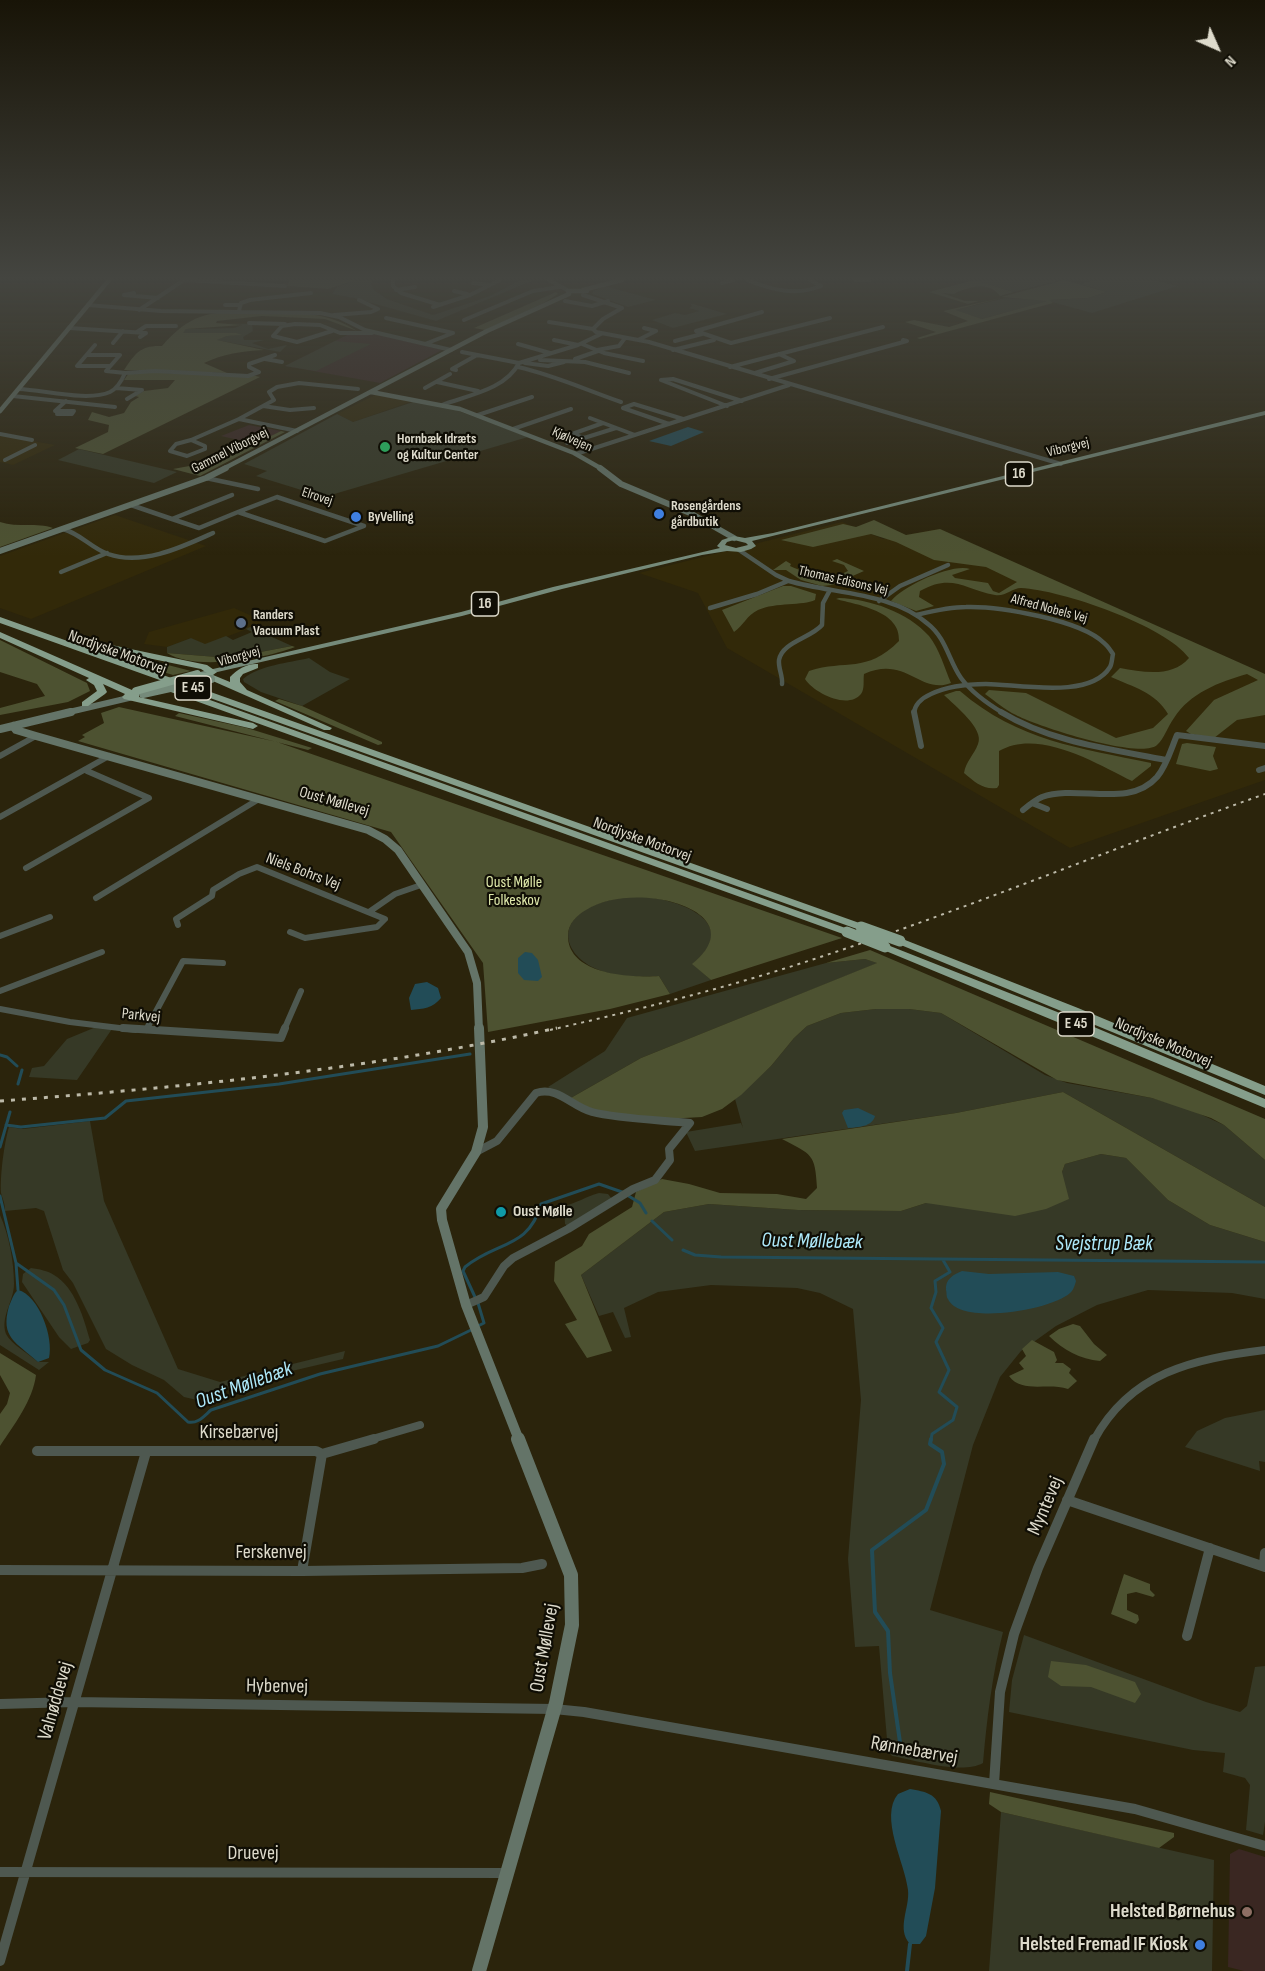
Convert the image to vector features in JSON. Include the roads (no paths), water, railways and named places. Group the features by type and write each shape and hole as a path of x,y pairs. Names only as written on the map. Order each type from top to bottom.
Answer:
{"highway":[{"name":"16","path":"0,619 208,676"},
{"name":"Nordjyske Motorvej","path":"0,619 900,941 1265,1091"},
{"name":"Nordjyske Motorvej","path":"0,629 847,932 1060,1017 1265,1104"},
{"path":"0,635 69,667 134,693 262,728 500,806"},
{"path":"249,694 234,680 240,672 255,666"},
{"path":"69,667 101,687 99,695 85,704"},
{"path":"134,693 208,676 369,746 546,813"}],"main road":[{"name":"Viborgvej","path":"746,545 773,535 1265,413"},
{"name":"Viborgvej","path":"208,676 255,666 413,624 485,609 559,588 702,553 727,543"},
{"name":"16","path":"727,543 746,545"},
{"name":"16","path":"727,543 746,545"},
{"name":"Viborgvej","path":"208,676 379,633"}],"street":[{"path":"0,411 33,372"},
{"path":"115,372 140,372"},
{"path":"172,372 248,376 259,372"},
{"name":"Gammel Viborgvej","path":"0,551 206,478 409,372"},
{"path":"442,405 502,382 512,372"},
{"path":"544,372 570,386 621,402"},
{"path":"743,372 1061,464"},
{"path":"750,372 759,374"},
{"path":"769,379 794,372"},
{"path":"116,388 125,373"},
{"path":"425,388 450,374"},
{"path":"727,406 661,380 671,379 744,401"},
{"path":"437,382 478,391"},
{"path":"191,440 205,446 205,449 186,456 173,454 170,451 176,444 191,440 239,419 274,400 269,392 279,386 319,383 348,388"},
{"path":"576,454 789,385"},
{"path":"19,389 78,394 101,394 116,388 142,390 127,399"},
{"path":"72,393 105,389"},
{"name":"Kjølvejen","path":"371,392 442,405 478,416 576,454 594,463 621,484 690,513 717,529 727,543"},
{"path":"59,411 55,411 66,400 78,394"},
{"path":"13,396 115,407"},
{"path":"478,416 532,397"},
{"path":"669,424 623,408 634,404 683,419"},
{"path":"263,406 300,410"},
{"path":"513,429 571,409"},
{"path":"590,418 635,435"},
{"path":"239,419 297,431"},
{"path":"603,423 558,438 569,442 616,428"},
{"path":"0,434 32,440"},
{"path":"572,434 584,438"},
{"path":"5,460 35,446"},
{"path":"206,478 223,482 234,481 258,489"},
{"path":"172,519 232,495"},
{"name":"Elrovej","path":"199,528 238,512 277,497 364,526 325,541 238,512"},
{"path":"63,529 83,537 94,548 107,553 128,556 153,556 213,533 131,505"},
{"name":"Thomas Edisons Vej","path":"746,545 754,558 770,572 788,580 879,601 916,615 944,639 967,685 998,710 1040,729 1088,744 1166,759"},
{"path":"61,572 107,553"},
{"path":"879,601 900,586 948,565"},
{"path":"710,608 748,597 788,580"},
{"path":"782,684 779,662 781,656 790,646 809,637 822,625 824,619 820,608 821,601 830,591"},
{"name":"Alfred Nobels Vej","path":"916,615 960,606 1007,609 1069,624 1090,632 1111,650 1113,659 1111,666 1094,679 1082,684 1043,688 999,684 967,685"},
{"path":"921,746 913,714 915,706 931,694 967,685"},
{"path":"0,727 134,693"},
{"path":"0,727 13,726 134,693"},
{"name":"Oust Møllevej","path":"13,726 16,730 368,830 385,839 398,850 468,952 477,983 483,1127 476,1152 441,1209 442,1220 466,1305 571,1575 574,1598 571,1635 554,1709 479,1971"},
{"path":"0,756 36,735"},
{"path":"1023,810 1032,803 1055,793 1122,793 1138,790 1157,777 1177,735 1265,746"},
{"path":"0,817 87,771 109,756"},
{"path":"26,868 149,798 87,771"},
{"path":"96,898 259,799"},
{"path":"1032,803 1047,809"},
{"name":"Niels Bohrs Vej","path":"178,925 176,919 212,896 213,890 239,874 257,867 369,912"},
{"path":"369,912 395,894 421,885"},
{"path":"290,932 305,938 377,927 383,924 385,919 369,912"},
{"path":"0,936 50,917"},
{"path":"0,991 102,951"},
{"path":"146,1030 183,961 223,963"},
{"name":"Parkvej","path":"0,1009 77,1022 146,1030 216,1036 281,1038 301,991"},
{"name":"Oust Møllevej","path":"466,1305 484,1297 504,1266 513,1258 633,1189 646,1185 660,1175 670,1160 669,1149 690,1123 592,1112 579,1108 550,1090 543,1090 536,1093 497,1140 476,1152"},
{"name":"Myntevej","path":"994,1784 997,1713 1002,1679 1015,1628 1095,1434 1119,1403 1172,1369 1217,1355 1265,1350"},
{"path":"302,1571 322,1454 420,1425"},
{"name":"Kirsebærvej","path":"37,1451 316,1451 322,1454"},
{"name":"Valnøddevej","path":"0,1961 146,1452"},
{"path":"1067,1500 1264,1566 1265,1553"},
{"path":"1186,1636 1210,1548"},
{"name":"Ferskenvej","path":"0,1570 302,1571 522,1568 542,1564"},
{"name":"Hybenvej","path":"0,1704 74,1702 554,1709"},
{"name":"Rønnebærvej","path":"554,1709 584,1712 1136,1809 1265,1846"},
{"name":"Druevej","path":"0,1872 507,1873"}],"water":[{"path":"688,427 704,432 671,446 649,441"},
{"path":"525,952 532,953 538,960 542,977 538,981 524,980 518,973 518,958"},
{"path":"427,982 438,988 441,998 431,1006 411,1010 409,998 415,984"},
{"path":"858,1108 875,1116 864,1126 848,1128 842,1113 844,1110"},
{"path":"962,1271 989,1274 1058,1272 1074,1276 1076,1281 1070,1293 1045,1305 1007,1312 970,1312 956,1307 947,1298 948,1280"},
{"path":"18,1290 32,1300 43,1318 49,1340 49,1358 38,1362 8,1333 9,1306"},
{"path":"910,1789 934,1797 941,1811 935,1888 926,1936 920,1944 910,1944 904,1932 908,1890 891,1815 898,1794"}],"waterway":[{"path":"6,1125 21,1127 105,1118 126,1101 279,1084 470,1054"},
{"name":"Oust Møllebæk","path":"0,1055 7,1057 17,1066"},
{"name":"Oust Møllebæk","path":"18,1084 22,1070"},
{"name":"Oust Møllebæk","path":"6,1125 10,1112"},
{"name":"Oust Møllebæk","path":"0,1147 6,1125"},
{"name":"Oust Møllebæk","path":"475,1297 463,1271 465,1267 520,1237 536,1219 541,1204 599,1184 622,1192"},
{"name":"Oust Møllebæk","path":"627,1195 640,1203 646,1213"},
{"name":"Oust Møllebæk","path":"0,1196 16,1263"},
{"name":"Oust Møllebæk","path":"652,1221 672,1240"},
{"name":"Svejstrup Bæk","path":"683,1250 695,1255 721,1257 1265,1262"},
{"path":"931,1440 932,1434 953,1420 957,1407 939,1392 949,1370 936,1342 943,1328 931,1308 936,1292 935,1281 950,1272 943,1260"},
{"name":"Oust Møllebæk","path":"16,1263 54,1290 64,1305 81,1350 105,1370 157,1393 188,1422 198,1421 211,1410 320,1374 438,1346 471,1330"},
{"path":"16,1263 18,1290"},
{"name":"Oust Møllebæk","path":"478,1303 484,1323 480,1325"},
{"path":"901,1749 890,1673 888,1631 875,1612 872,1550 926,1510 944,1464 942,1452 930,1444 931,1439"},
{"path":"907,1971 910,1944"}],"railway":[{"path":"550,1030 725,986 844,949 1265,794"},
{"path":"0,1101 280,1075 419,1055 557,1028"}],"place":[{"name":"Hornbæk Idræts og Kultur Center","path":"385,447"},
{"name":"Rosengårdens gårdbutik","path":"659,514"},
{"name":"ByVelling","path":"356,517"},
{"name":"Randers Vacuum Plast","path":"241,623"},
{"name":"Oust Mølle","path":"501,1212"},
{"name":"Helsted Børnehus","path":"1247,1912"},
{"name":"Helsted Fremad IF Kiosk","path":"1200,1945"}],"park label":[{"name":"Oust Mølle Folkeskov","path":"514,892"}]}
